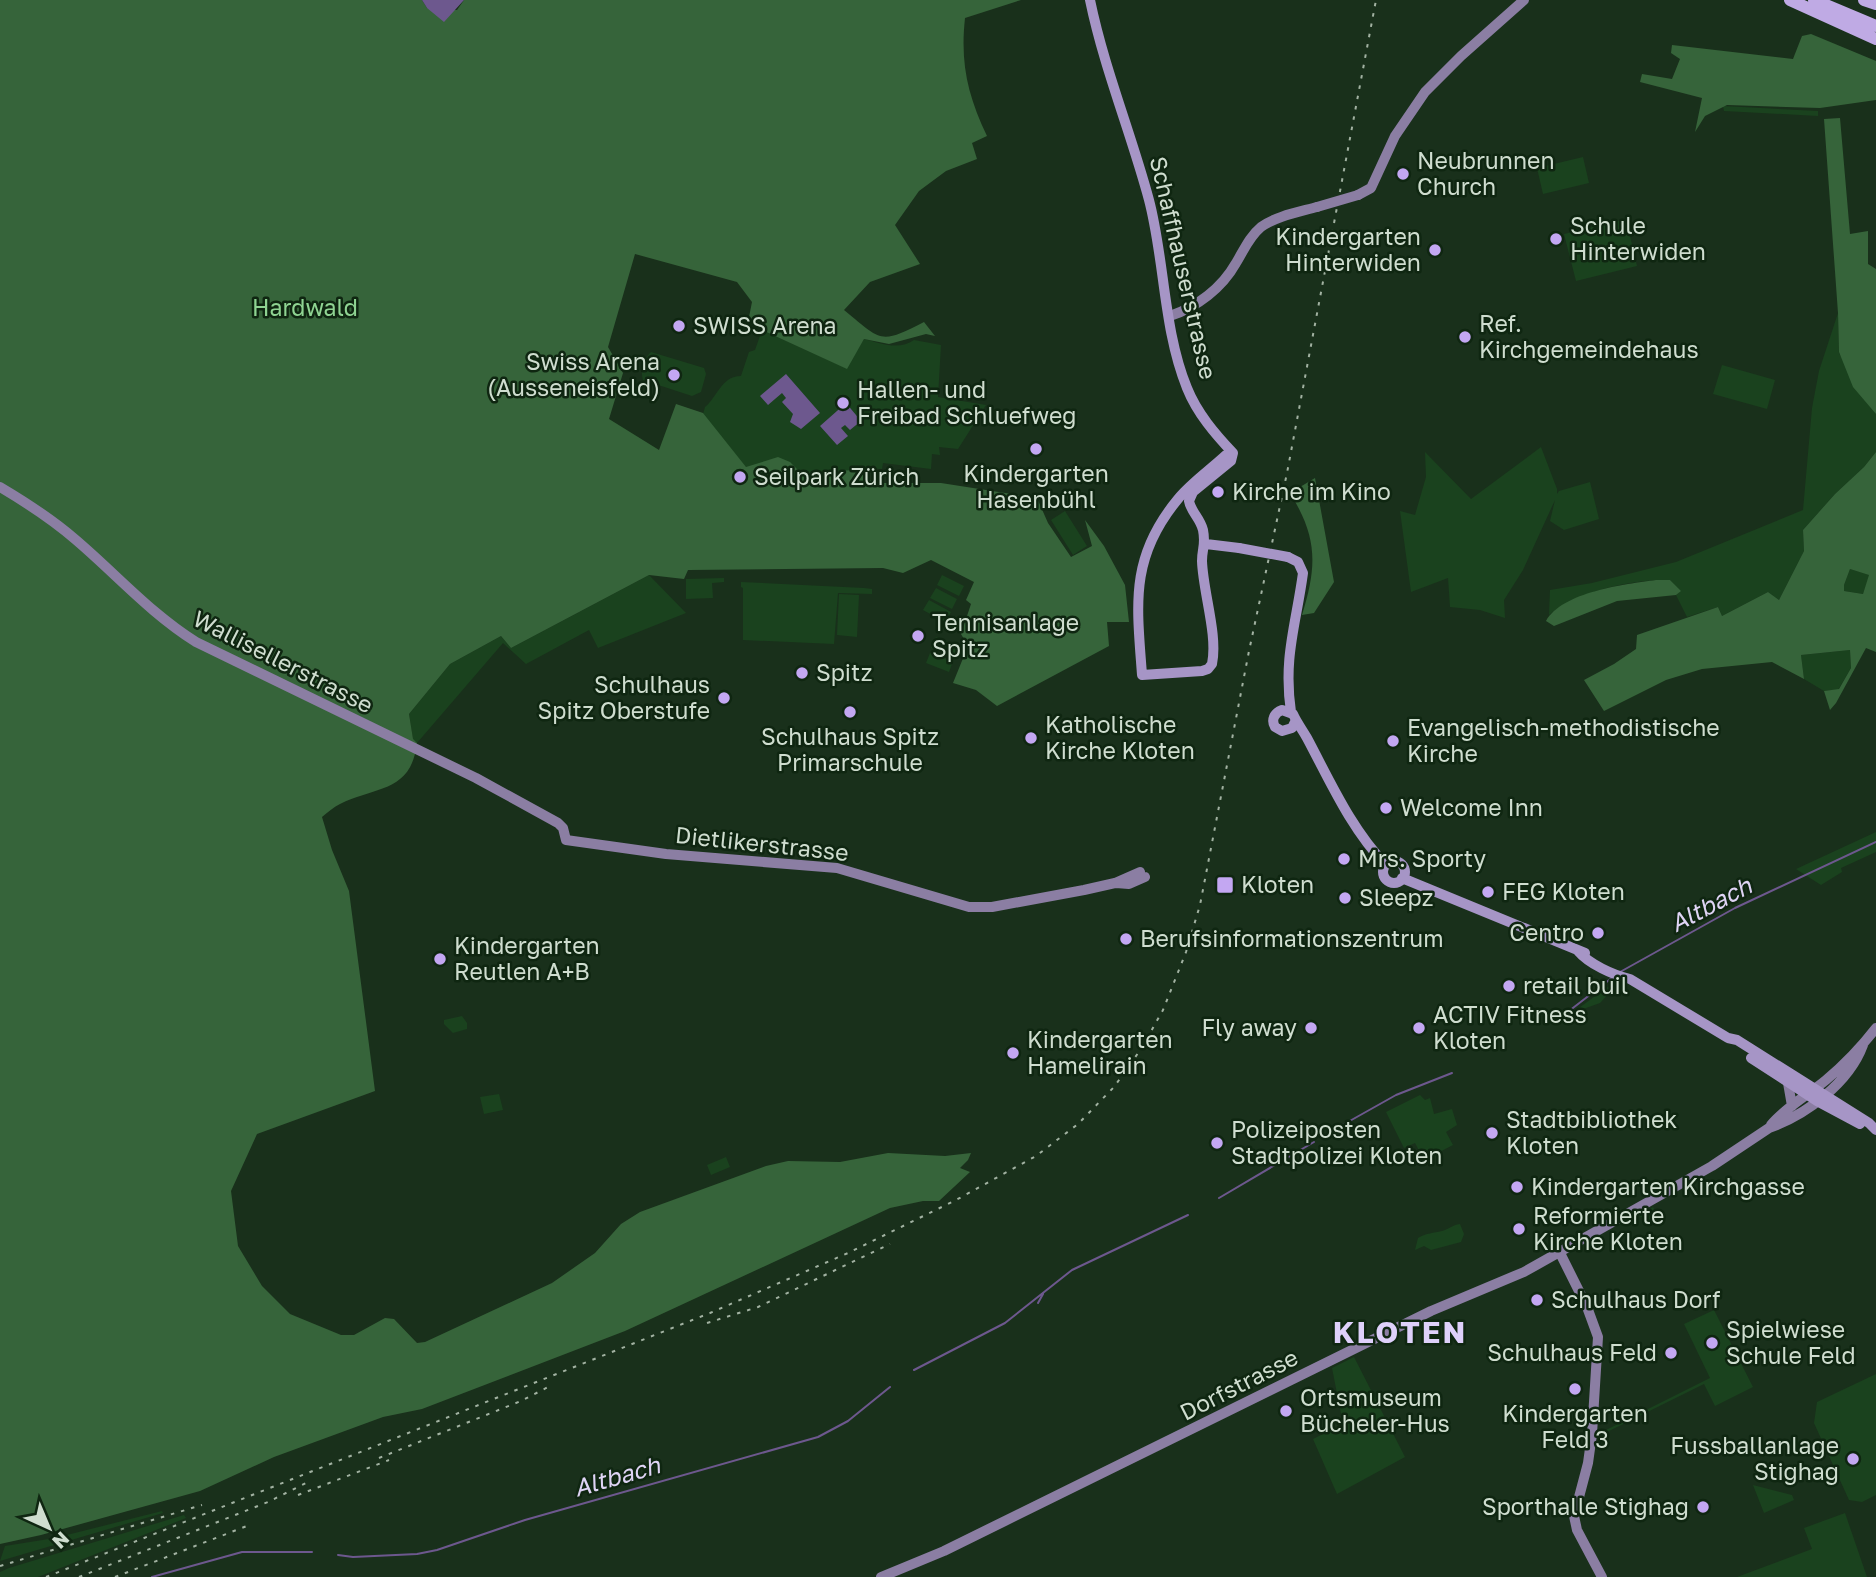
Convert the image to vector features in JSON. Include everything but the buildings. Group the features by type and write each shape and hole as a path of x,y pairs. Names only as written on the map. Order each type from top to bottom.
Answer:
{"highway":[{"path":"1790,0 1876,39"},
{"path":"1814,0 1876,26"},
{"path":"1864,0 1876,4"}],"main road":[{"name":"Schaffhauserstrasse","path":"1090,0 1154,220 1175,347 1188,389 1208,424 1233,453"},
{"path":"1233,453 1231,461 1190,496 1190,505 1201,524 1206,544 1202,561 1213,664 1202,671 1142,675 1138,615 1140,574 1145,554 1155,531 1179,498 1226,455 1233,453"},
{"path":"1171,509 1193,512"},
{"path":"1206,544 1288,557 1298,562 1303,573 1288,659 1287,686 1292,721"},
{"path":"1287,686 1279,711 1273,719 1275,727 1282,732 1292,721"},
{"path":"1279,711 1285,710 1311,747 1359,833 1386,864 1383,874 1388,881 1395,883 1402,878 1516,923 1578,951 1622,974 1728,1038 1737,1040 1815,1095"},
{"path":"1728,1038 1732,1045 1788,1083 1869,1123 1876,1131"}],"street":[{"path":"1170,316 1194,305 1219,286 1249,240 1262,226 1279,218 1368,190 1373,185 1395,136 1425,92 1524,0"},
{"name":"Wallisellerstrasse","path":"0,487 52,520 77,540 145,606 196,642 476,778 558,823 563,828 566,840"},
{"name":"Dietlikerstrasse","path":"566,840 666,854 837,868 969,907 1017,903 1115,883 1143,874"},
{"path":"1815,1095 1876,1028"},
{"path":"1788,1083 1792,1106"},
{"name":"Dorfstrasse","path":"891,1577 1420,1316 1524,1272 1712,1166 1769,1128 1792,1106 1815,1095"},
{"name":"Dorfstrasse","path":"1769,1128 1779,1125 1815,1095"},
{"path":"1560,1253 1591,1315 1598,1337 1591,1441 1573,1516 1577,1530 1602,1577"},
{"name":"Dorfstrasse","path":"881,1577 907,1568"}],"green space":[{"name":"Hardwald","path":"0,0 422,0 427,8 457,10 464,0 1021,0 965,18 967,79 987,136 972,143 977,159 946,171 919,191 895,225 920,264 870,282 844,310 881,336 898,334 924,322 935,336 926,334 889,344 864,339 847,369 762,330 749,317 752,302 737,282 635,254 608,347 623,373 609,419 659,450 676,404 703,413 746,467 778,457 790,462 801,473 855,470 875,483 941,483 1037,498 1048,523 1071,557 1092,546 1085,520 1104,546 1125,585 1129,622 1107,622 1109,646 997,706 976,690 953,683 968,646 961,634 971,604 966,600 974,582 931,560 903,573 883,568 688,570 684,579 649,575 511,648 501,636 450,664 409,714 413,739 417,743 407,771 390,786 353,798 322,817 349,891 375,1091 257,1134 231,1191 238,1246 262,1286 290,1314 341,1335 354,1335 385,1318 394,1319 417,1343 425,1342 552,1283 595,1253 621,1224 640,1212 766,1166 788,1161 840,1162 888,1153 945,1156 971,1153 960,1168 970,1172 939,1201 923,1201 890,1208 625,1331 422,1409 383,1417 274,1457 200,1491 0,1544"},
{"path":"1811,34 1876,61 1876,100 1820,108 1727,105 1705,116 1695,132 1702,98 1640,82 1642,74 1672,79 1680,59 1671,53 1672,45 1793,59 1802,36"},
{"path":"1723,106 1818,111 1818,116 1724,111"},
{"path":"1840,118 1850,234 1868,231 1868,264 1876,269 1876,414 1853,387 1839,352 1824,119"},
{"path":"1583,157 1589,183 1543,194 1537,168"},
{"path":"1626,219 1637,266 1576,281 1564,234"},
{"path":"1838,313 1839,353 1876,414 1876,452 1803,530 1804,551 1779,600 1768,592 1722,616 1718,607 1687,617 1676,595 1680,591 1670,580 1655,580 1623,584 1590,593 1549,615 1550,590 1592,583 1676,562 1803,510 1812,408 1819,371"},
{"name":"Hallen- und Freibad Schluefweg","path":"762,330 846,368 864,339 889,345 902,345 914,340 941,345 938,397 986,405 958,449 939,447 940,455 932,454 931,469 883,463 882,469 863,468 862,477 751,472 700,425 705,407 724,383 741,376 749,352 755,350"},
{"name":"Swiss Arena (Ausseneisfeld)","path":"651,352 704,368 706,374 701,392 692,396 643,380 643,365"},
{"path":"1722,365 1775,380 1767,409 1713,394"},
{"path":"1541,447 1557,494 1559,491 1590,482 1599,519 1564,530 1550,521 1555,500 1523,570 1504,600 1505,618 1480,610 1450,607 1448,578 1411,592 1400,511 1415,515 1426,477 1425,452 1471,499"},
{"path":"1876,452 1876,652 1866,648 1830,710 1824,691 1839,689 1851,668 1850,650 1801,655 1804,679 1772,662 1702,669 1666,680 1604,711 1584,680 1636,649 1637,635 1718,607 1722,616 1768,592 1779,600 1804,551 1803,530","holes":["1850,569 1869,575 1863,594 1844,591"]},
{"path":"1315,478 1334,582 1314,613 1302,615 1310,582 1312,552 1306,524 1290,493"},
{"path":"1065,511 1087,546 1073,555 1051,520"},
{"path":"1850,569 1870,575 1863,594 1844,591"},
{"path":"649,575 686,613 598,648 589,630 526,664 503,643 417,743 413,740 409,714 450,664 501,636 511,648"},
{"path":"942,575 964,586 959,596 937,585"},
{"path":"724,578 724,582 712,583 713,598 686,599 686,579"},
{"path":"1670,580 1681,591 1676,595 1617,601 1554,626 1546,621 1554,611 1580,596 1612,587"},
{"path":"741,582 864,588 872,589 872,594 838,593 834,644 743,640"},
{"path":"936,588 957,599 952,609 930,598"},
{"path":"839,594 859,595 857,637 837,635"},
{"path":"929,600 951,612 945,622 923,610"},
{"path":"936,637 958,646 954,657 931,648"},
{"path":"1850,650 1851,668 1838,690 1824,691 1804,679 1801,655"},
{"path":"930,653 953,661 949,672 926,663"},
{"path":"1876,832 1876,852 1841,868 1842,872 1821,885 1796,869"},
{"path":"1613,983 1614,988 1600,1003 1572,1013"},
{"path":"462,1016 467,1023 467,1029 453,1033 444,1024 444,1020"},
{"path":"499,1094 503,1110 484,1114 480,1097"},
{"path":"1420,1095 1425,1100 1430,1098 1434,1114 1452,1109 1457,1125 1446,1132 1453,1145 1424,1160 1415,1143 1404,1148 1386,1112"},
{"path":"726,1157 730,1167 711,1175 707,1165"},
{"path":"1653,1207 1663,1225 1662,1226 1639,1216"},
{"path":"1460,1224 1464,1234 1461,1242 1431,1250 1424,1246 1415,1250 1418,1238"},
{"path":"1714,1310 1753,1387 1715,1406 1704,1384 1607,1432 1606,1430 1710,1378 1684,1324"},
{"path":"1354,1357 1405,1457 1337,1494 1313,1439 1343,1424 1332,1368"},
{"name":"Fussballanlage Stighag","path":"1876,1374 1876,1495 1862,1502 1849,1500 1814,1423 1817,1402"},
{"path":"1753,1485 1792,1495 1794,1500 1764,1513"},
{"path":"162,1511 163,1513 0,1561 5,1546 55,1538"},
{"name":"Fussballanlage Stighag","path":"1845,1513 1867,1577 1737,1577 1812,1549 1804,1528"},
{"path":"184,1515 186,1518 38,1577 0,1577 0,1572 9,1568"}],"shaded area":[{"path":"422,0 464,0 444,22 427,8"},
{"path":"786,374 820,413 801,429 790,422 793,414 782,402 786,398 782,393 768,405 760,396"},
{"path":"846,403 861,421 850,430 845,425 841,428 848,436 837,445 820,426"}],"waterway":[{"name":"Altbach","path":"1620,972 1735,908 1876,842"},
{"name":"Altbach","path":"1569,1011 1613,977"},
{"name":"Altbach","path":"1339,1127 1396,1095 1452,1073"},
{"name":"Altbach","path":"1219,1198 1314,1142"},
{"name":"Altbach","path":"914,1370 1005,1323 1072,1270 1188,1215"},
{"name":"Altbach","path":"1038,1303 1043,1294"},
{"name":"Altbach","path":"338,1555 353,1557 417,1554 437,1550 525,1520 818,1437 848,1421 890,1387"},
{"name":"Altbach","path":"152,1577 242,1552 312,1552"}],"railway":[{"path":"46,1577 710,1313 848,1253 956,1200 1036,1156 1078,1124 1114,1087 1141,1049 1163,1010 1186,952 1200,905 1249,651 1287,473 1376,0"},
{"path":"707,1323 758,1307 890,1244"},
{"path":"379,1458 521,1401 550,1386"},
{"path":"298,1495 389,1460"},
{"path":"79,1577 268,1502 306,1483"},
{"path":"0,1566 202,1505"},
{"path":"115,1577 252,1524"}],"place":[{"name":"Neubrunnen Church","path":"1403,174"},
{"name":"Schule Hinterwiden","path":"1556,239"},
{"name":"Kindergarten Hinterwiden","path":"1435,250"},
{"name":"SWISS Arena","path":"679,326"},
{"name":"Ref. Kirchgemeindehaus","path":"1465,337"},
{"name":"Swiss Arena (Ausseneisfeld)","path":"674,375"},
{"name":"Hallen- und Freibad Schluefweg","path":"843,403"},
{"name":"Kindergarten Hasenbühl","path":"1036,449"},
{"name":"Seilpark Zürich","path":"740,477"},
{"name":"Kirche im Kino","path":"1218,492"},
{"name":"Tennisanlage Spitz","path":"918,636"},
{"name":"Spitz","path":"802,673"},
{"name":"Schulhaus Spitz Oberstufe","path":"724,698"},
{"name":"Schulhaus Spitz Primarschule","path":"850,712"},
{"name":"Katholische Kirche Kloten","path":"1031,738"},
{"name":"Evangelisch-methodistische Kirche","path":"1393,741"},
{"name":"Welcome Inn","path":"1386,808"},
{"name":"Mrs. Sporty","path":"1344,859"},
{"name":"Kloten","path":"1225,885"},
{"name":"FEG Kloten","path":"1488,892"},
{"name":"Sleepz","path":"1345,898"},
{"name":"Centro","path":"1598,933"},
{"name":"Berufsinformationszentrum","path":"1126,939"},
{"name":"Kindergarten Reutlen A+B","path":"440,959"},
{"name":"retail buil","path":"1509,986"},
{"name":"Fly away","path":"1311,1028"},
{"name":"ACTIV Fitness Kloten","path":"1419,1028"},
{"name":"Kindergarten Hamelirain","path":"1013,1053"},
{"name":"Stadtbibliothek Kloten","path":"1492,1133"},
{"name":"Polizeiposten Stadtpolizei Kloten","path":"1217,1143"},
{"name":"Kindergarten Kirchgasse","path":"1517,1187"},
{"name":"Reformierte Kirche Kloten","path":"1519,1229"},
{"name":"Schulhaus Dorf","path":"1537,1300"},
{"name":"Spielwiese Schule Feld","path":"1712,1343"},
{"name":"Schulhaus Feld","path":"1671,1353"},
{"name":"Kindergarten Feld 3","path":"1575,1389"},
{"name":"Ortsmuseum Bücheler-Hus","path":"1286,1411"},
{"name":"Fussballanlage Stighag","path":"1853,1459"},
{"name":"Sporthalle Stighag","path":"1703,1507"}],"district":[{"name":"KLOTEN","path":"1400,1333"}]}
